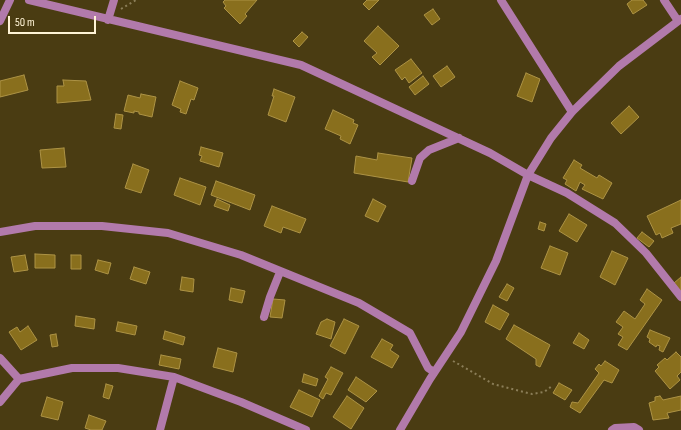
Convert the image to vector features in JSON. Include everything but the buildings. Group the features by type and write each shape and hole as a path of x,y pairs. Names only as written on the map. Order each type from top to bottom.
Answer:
{"street":[{"path":"0,21 10,0"},
{"path":"28,0 301,65 459,138 490,153 528,175 567,193 615,223 646,253 681,297"},
{"path":"108,20 114,0"},
{"path":"501,0 572,112"},
{"path":"400,430 434,372 461,332 496,261 528,175 551,138 572,112 619,66 680,20 664,0"},
{"path":"412,181 420,158 429,150 459,138"},
{"path":"0,232 35,226 102,226 168,232 241,255 359,303 410,333 428,368 434,372"},
{"path":"264,317 280,272"},
{"path":"0,358 19,379"},
{"path":"0,402 19,379 72,368 118,368 174,377 241,402 306,430"},
{"path":"160,430 174,377"},
{"path":"612,430 615,428 634,427 639,430"}],"path":[{"path":"445,357 493,384 532,394 544,392 552,386"}]}
